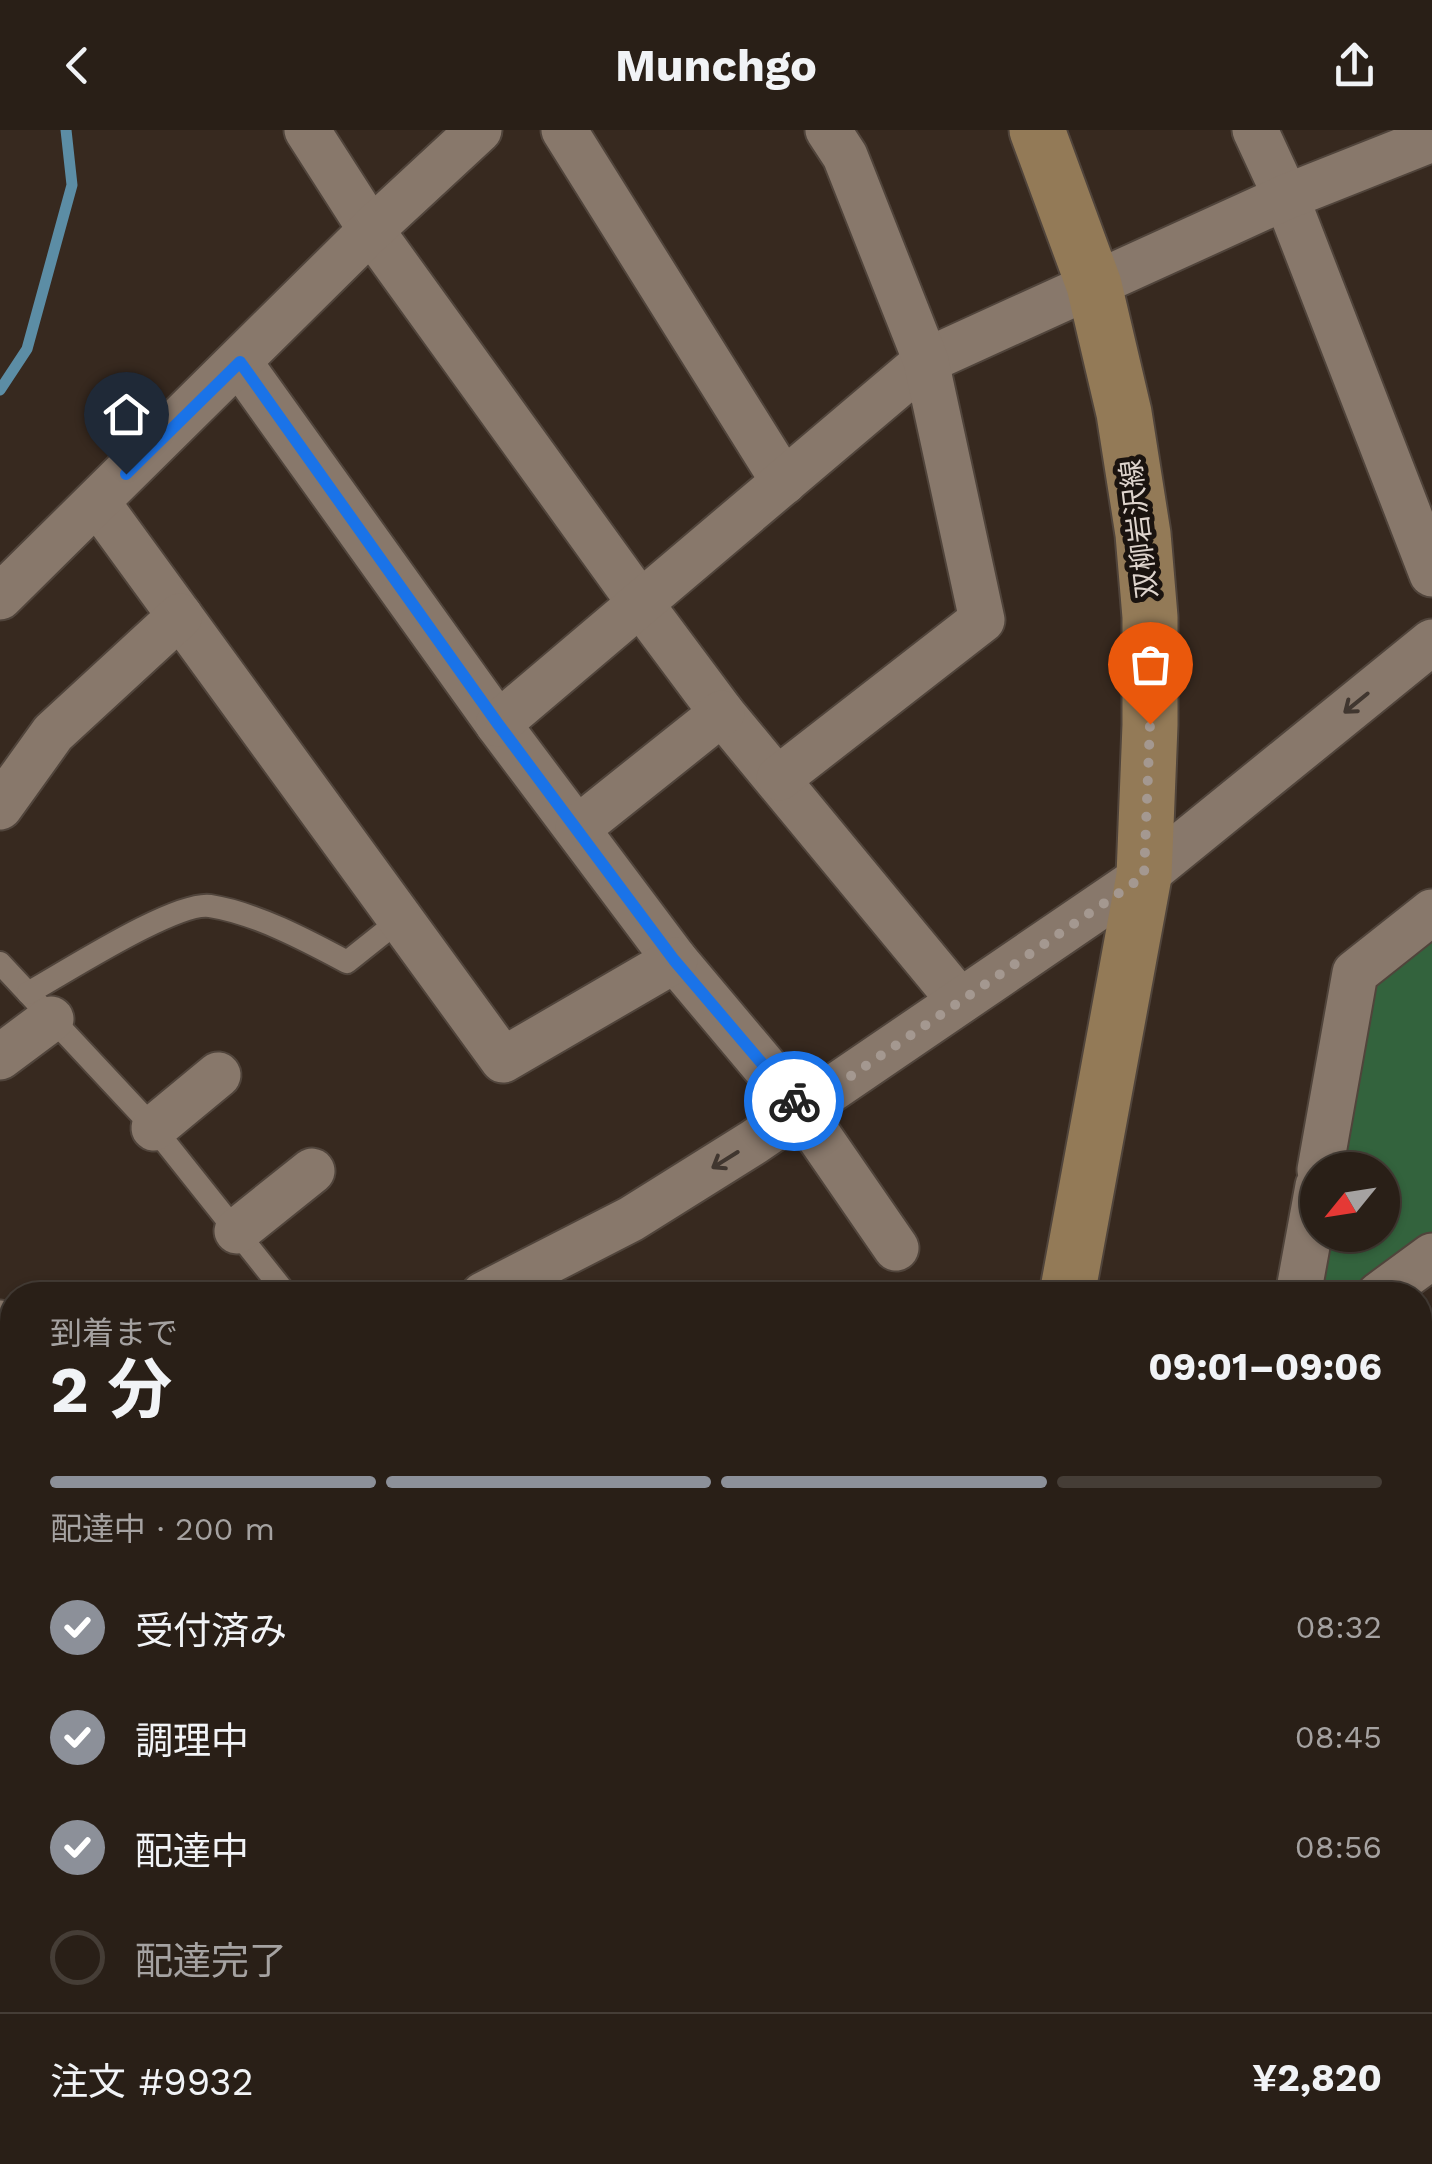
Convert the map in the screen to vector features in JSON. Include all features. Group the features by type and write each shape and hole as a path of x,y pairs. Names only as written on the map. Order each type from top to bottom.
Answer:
{"street":[{"path":"307,130 372,230 722,713 960,1001"},
{"path":"0,598 372,230 479,130"},
{"path":"564,130 784,482"},
{"path":"779,778 982,620 926,361 845,156 828,130"},
{"name":"双柳岩沢線","path":"1037,130 1094,285 1124,413 1143,534 1150,617 1144,876 1070,1282"},
{"path":"1255,130 1286,197 1432,574"},
{"path":"498,724 926,361 1286,197 1432,139"},
{"path":"240,362 498,724 674,960 801,1110 896,1248"},
{"path":"97,502 503,1060 674,960"},
{"path":"0,806 53,733 180,616"},
{"path":"509,1282 631,1219 801,1110 1144,876 1432,642"},
{"path":"578,828 722,713"},
{"path":"1323,1152 1355,974 1432,912"},
{"path":"0,1057 40,1006"},
{"path":"154,1128 218,1076"},
{"path":"237,1231 312,1172"},
{"path":"1300,1282 1306,1252"},
{"path":"1397,1282 1432,1256"}],"lane":[{"path":"40,1006 178,911 207,906 287,930 347,962 401,919"},
{"path":"0,964 154,1128 278,1282"}],"green space":[{"path":"1432,912 1432,1256 1397,1282 1302,1282 1312,1252 1400,1252 1400,1152 1323,1152 1355,973"}],"waterway":[{"path":"0,390 27,349 72,185 66,130"}],"way so far":[{"path":"794,1101 801,1110 1144,876 1150,724"}],"route":[{"path":"126,474 240,362 498,724 674,960 794,1101"}]}
